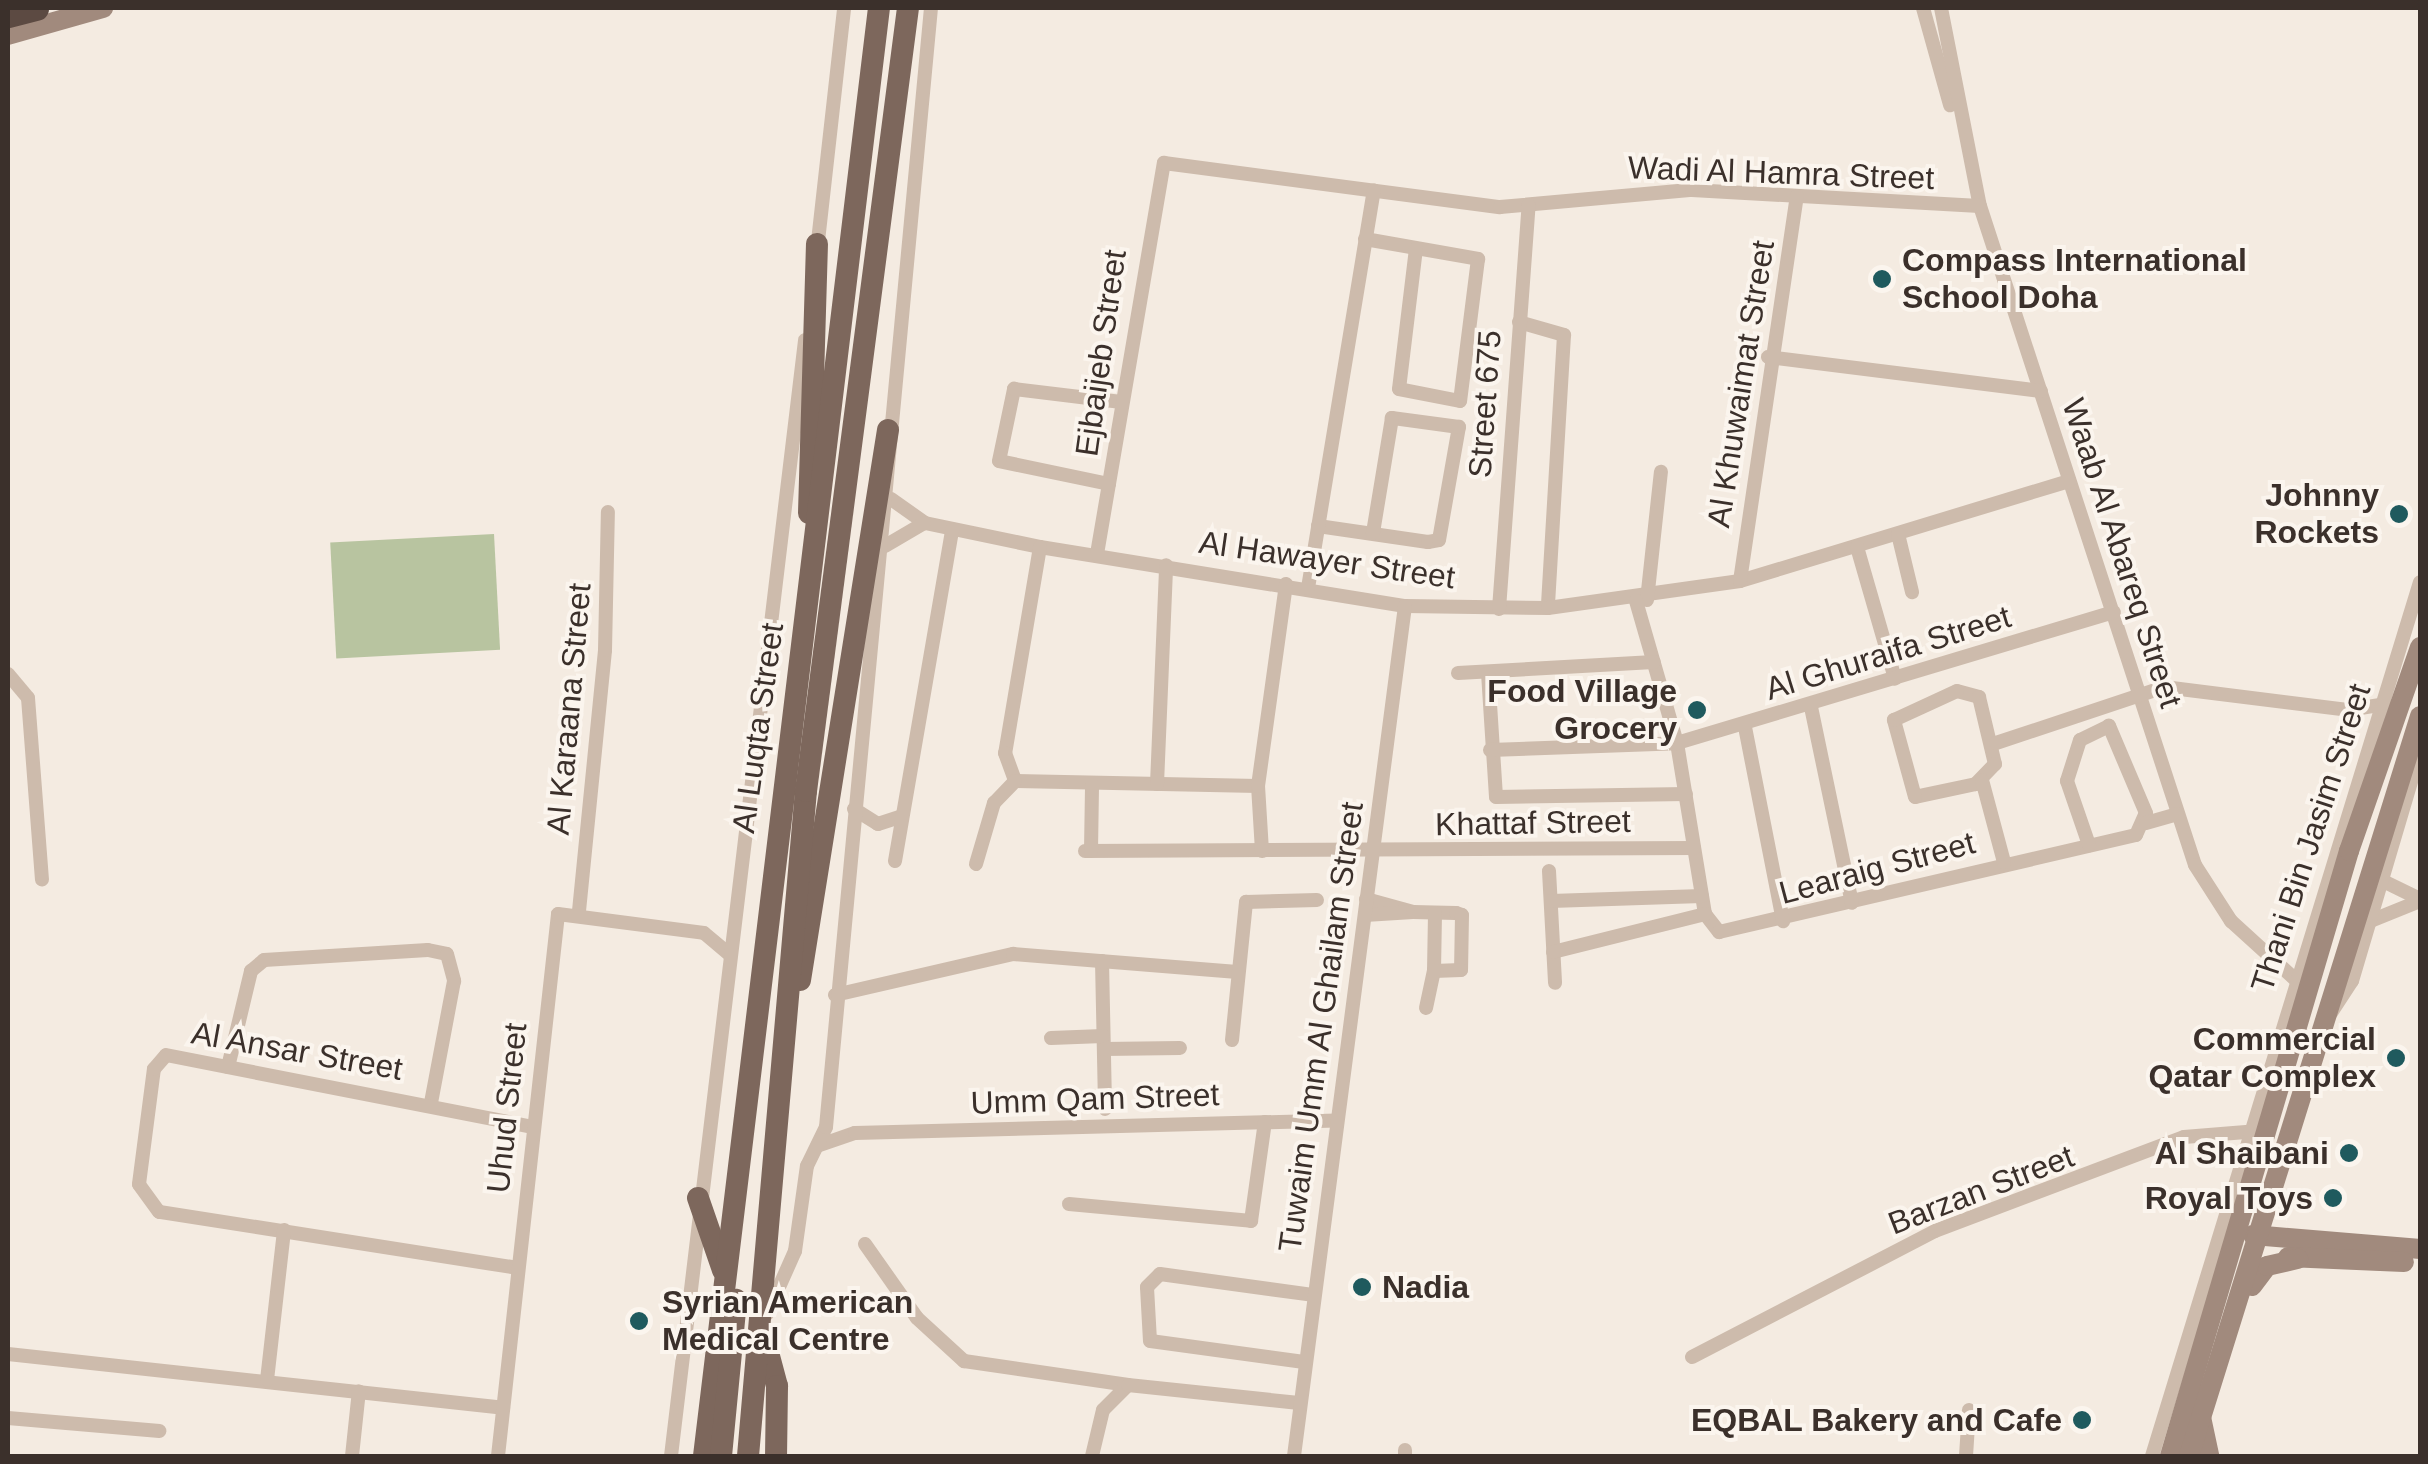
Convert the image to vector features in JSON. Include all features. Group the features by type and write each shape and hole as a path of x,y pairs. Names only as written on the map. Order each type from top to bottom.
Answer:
{"highway":[{"path":"8,15 36,8"}],"main road":[{"path":"8,34 103,8"},
{"name":"Al Luqta Street","path":"704,1456 878,8"},
{"name":"Al Luqta Street","path":"748,1456 806,791 908,8"},
{"path":"815,546 806,479 818,244"},
{"path":"785,1032 813,922 888,430"},
{"path":"862,596 884,552"},
{"name":"Thani Bin Jasim Street","path":"2208,1456 2202,1417 2235,1320 2249,1242 2328,918 2420,647"},
{"name":"Thani Bin Jasim Street","path":"2170,1456 2218,1283 2272,1203 2420,716"},
{"path":"2362,772 2370,794"},
{"path":"2301,1251 2272,1203 2265,1179 2327,965 2328,918"},
{"path":"2288,1097 2249,1242 2420,1262"},
{"path":"698,1198 724,1275"},
{"path":"721,1456 738,1279 731,1227"},
{"path":"2212,1385 2258,1274 2301,1251 2420,1249"},
{"path":"2218,1283 2235,1285 2235,1320"},
{"path":"760,1328 777,1386 776,1456"},
{"path":"2165,1410 2189,1388"},
{"path":"2189,1456 2202,1417"}],"street":[{"name":"Al Luqta Street","path":"671,1456 698,1198 736,916 844,8"},
{"name":"Al Luqta Street","path":"760,1328 795,1251 815,1148 828,1110 851,837 891,498 888,430 931,8"},
{"name":"Waab Al Abareq Street","path":"1923,8 1980,206 2176,814 2216,904 2297,981"},
{"name":"Waab Al Abareq Street","path":"1941,8 1961,133"},
{"name":"Wadi Al Hamra Street","path":"1164,162 1374,190 1529,205 1672,190 1980,206"},
{"name":"Ejbaijeb Street","path":"1097,554 1164,162"},
{"path":"1308,588 1374,190"},
{"name":"Al Khuwaimat Street","path":"1740,581 1768,357 1797,196"},
{"name":"Street 675","path":"1499,609 1529,205"},
{"path":"1364,244 1410,249 1478,259 1460,401 1399,389 1410,249"},
{"path":"1519,322 1564,335 1549,572 1552,608"},
{"path":"1768,357 2041,392"},
{"path":"1109,484 999,460 1014,389 1122,402"},
{"path":"1318,523 1373,533 1428,542 1444,536 1458,427 1392,418 1373,533"},
{"path":"1553,952 1706,914 1677,743 1642,601 1661,472"},
{"name":"Al Hawayer Street","path":"891,498 924,523 1040,547 1404,606 1499,609 1642,601 1740,581 2070,481"},
{"name":"Al Karaana Street","path":"579,911 605,650 608,512"},
{"path":"884,552 924,523"},
{"path":"896,860 952,530"},
{"path":"1898,534 1912,592"},
{"path":"976,864 994,803 1011,775 1040,547"},
{"path":"1857,548 1894,679"},
{"path":"1157,784 1166,565"},
{"name":"Thani Bin Jasim Street","path":"2152,1456 2246,1132 2387,704 2420,582"},
{"path":"1262,851 1258,786 1286,584"},
{"name":"Tuwaim Umm Al Ghailam Street","path":"1294,1456 1404,606"},
{"name":"Al Ghuraifa Street","path":"1490,750 1677,743 1745,727 2114,612"},
{"path":"1458,673 1654,662"},
{"path":"1488,672 1490,750 1499,798 1686,794"},
{"path":"8,674 28,698 42,879"},
{"path":"1996,743 2139,695 2181,687 2348,710 2387,704"},
{"path":"1982,780 1915,797 1894,720 1904,708 1970,690 1996,743 1982,780 2004,862"},
{"path":"1810,707 1852,903"},
{"path":"2348,710 2375,739"},
{"path":"2078,716 2086,734 2067,789 2089,845"},
{"path":"1745,727 1783,921"},
{"path":"2086,734 2119,732 2146,823"},
{"name":"Thani Bin Jasim Street","path":"2331,1013 2352,981 2420,752"},
{"path":"1011,775 1092,785 1258,786"},
{"name":"Khattaf Street","path":"1092,785 1088,851 1694,848"},
{"path":"854,809 898,838"},
{"name":"Learaig Street","path":"1706,914 1728,934 2004,862 2136,835 2146,823 2176,814"},
{"path":"851,837 902,816"},
{"path":"1549,871 1555,982"},
{"path":"2381,880 2420,900"},
{"path":"1550,901 1702,896"},
{"path":"1232,1040 1236,972 1249,899 1317,900"},
{"path":"1366,899 1413,912"},
{"path":"1666,900 1671,924"},
{"path":"2368,922 2420,900"},
{"path":"579,911 704,934 730,956"},
{"name":"Uhud Street","path":"498,1456 555,922 579,911"},
{"path":"1364,916 1413,912 1462,916 1468,951 1462,970 1434,970"},
{"path":"1426,1008 1434,970 1435,913"},
{"path":"704,934 736,916"},
{"path":"228,1067 250,970 264,960 428,950 448,954 454,981 431,1103"},
{"path":"836,995 866,982 1013,954 1236,972"},
{"path":"1102,961 1104,1109"},
{"path":"2278,962 2304,961"},
{"path":"838,968 866,982"},
{"path":"1051,1038 1180,1048"},
{"name":"Al Ansar Street","path":"518,1268 158,1212 141,1199 156,1063 172,1055 431,1103 532,1126"},
{"path":"828,1110 855,1134"},
{"name":"Umm Qam Street","path":"815,1148 855,1134 1337,1120"},
{"path":"1069,1204 1251,1221 1265,1122"},
{"name":"Barzan Street","path":"1692,1358 1935,1231 2184,1137 2246,1132"},
{"path":"267,1380 284,1230"},
{"path":"865,1244 917,1318 964,1361 1128,1385 1300,1402"},
{"path":"1304,1362 1150,1341 1147,1287 1160,1274 1313,1295"},
{"path":"8,1354 503,1408"},
{"path":"1092,1456 1103,1410 1128,1385"},
{"path":"352,1456 359,1391"},
{"path":"1966,1456 1969,1410"},
{"path":"8,1418 159,1431"}],"green space":[{"path":"494,534 500,650 336,658 330,543"}],"place":[{"name":"Compass International School Doha","path":"1882,279"},
{"name":"Johnny Rockets","path":"2399,514"},
{"name":"Food Village Grocery","path":"1697,710"},
{"name":"Commercial Qatar Complex","path":"2396,1058"},
{"name":"Al Shaibani","path":"2349,1153"},
{"name":"Royal Toys","path":"2333,1198"},
{"name":"Nadia","path":"1362,1287"},
{"name":"Syrian American Medical Centre","path":"639,1321"},
{"name":"EQBAL Bakery and Cafe","path":"2082,1420"}]}
